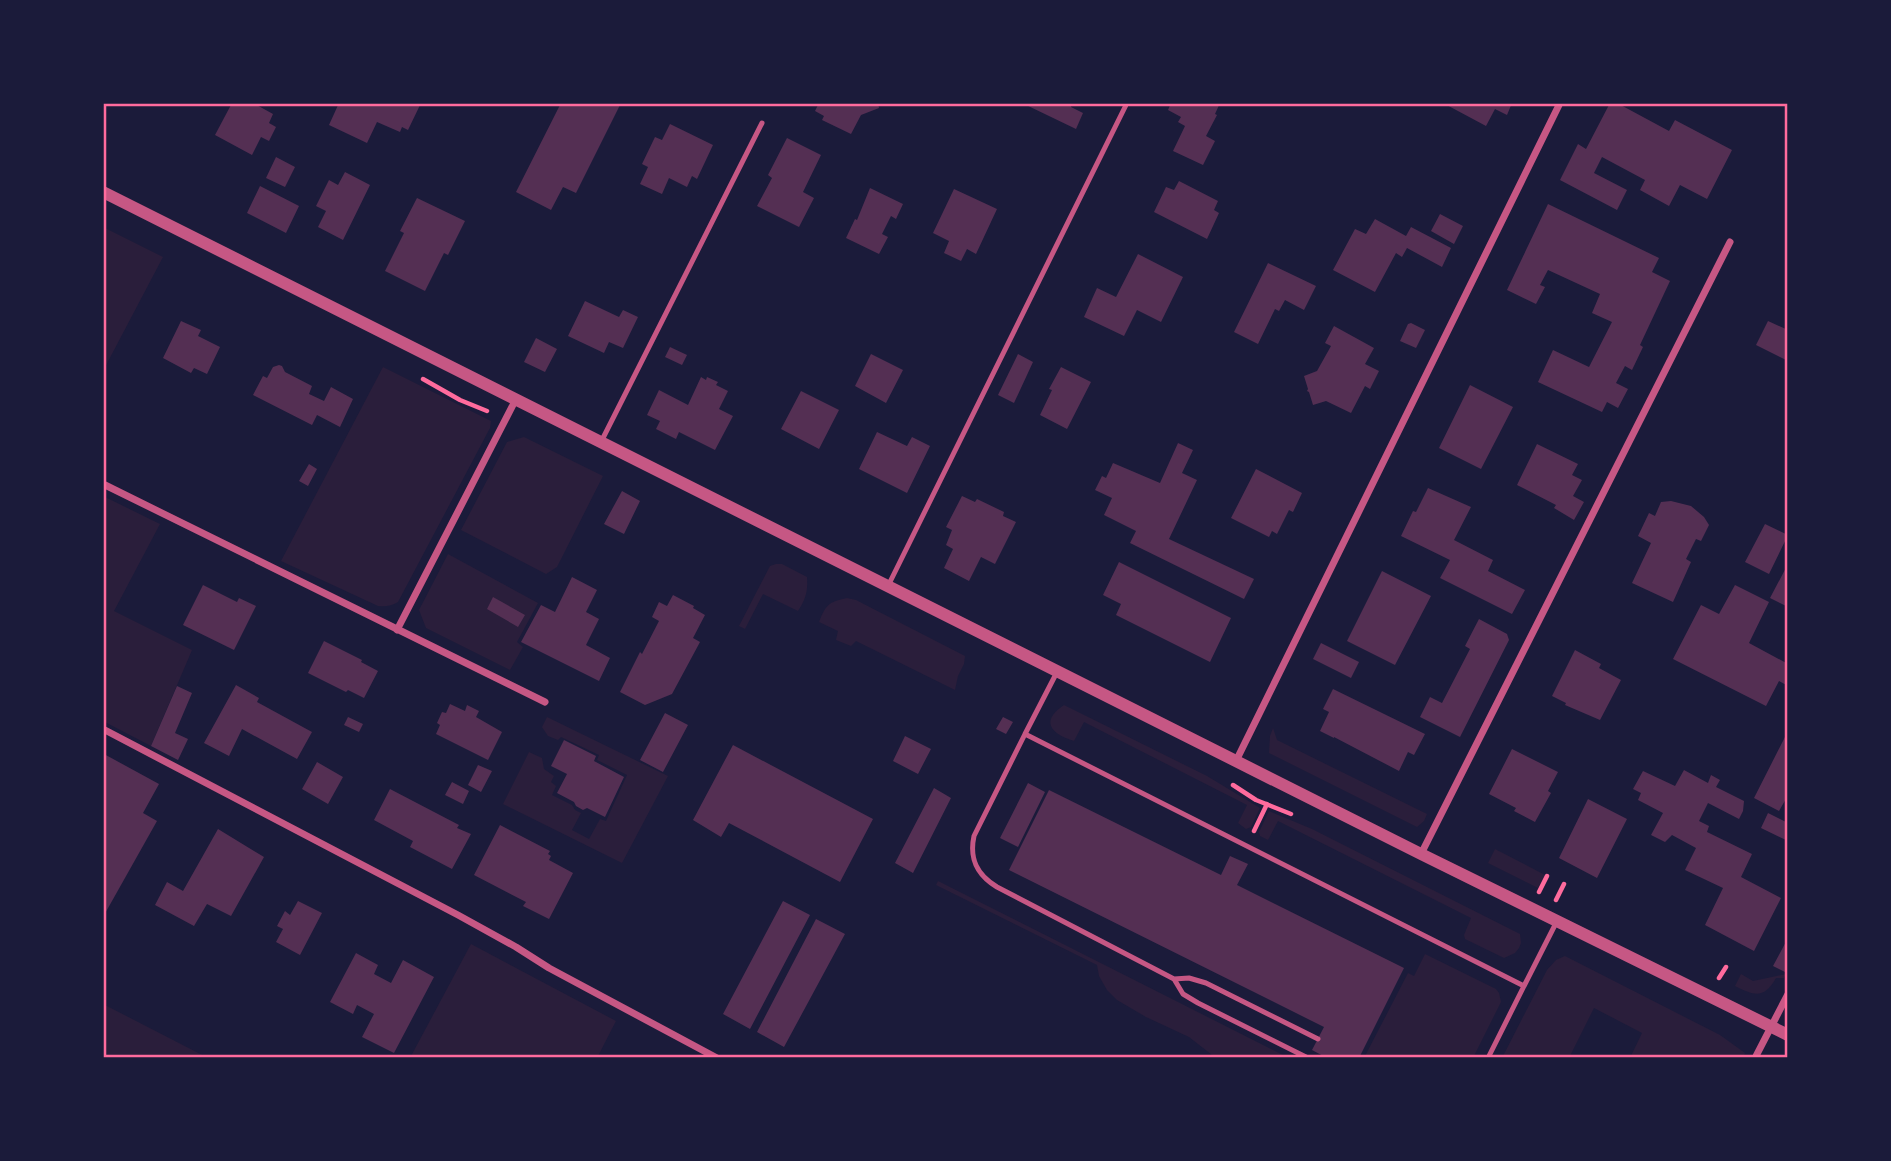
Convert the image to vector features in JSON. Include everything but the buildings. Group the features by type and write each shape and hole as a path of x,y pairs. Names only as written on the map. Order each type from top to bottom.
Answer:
{"street":[{"path":"1236,761 1560,103"},
{"path":"103,192 1421,854 1788,1035"},
{"path":"1421,854 1730,242"},
{"path":"397,630 516,399"},
{"path":"103,484 545,702"},
{"path":"103,729 446,909 717,1058"},
{"path":"1755,1058 1788,994"}],"lane":[{"path":"888,586 1127,103"},
{"path":"601,442 762,123"},
{"path":"1058,672 974,836 974,859 979,872 997,887 1174,979 1183,993 1191,999 1308,1058"},
{"path":"1025,734 1524,986"},
{"path":"1488,1058 1557,922"},
{"path":"1174,979 1189,978 1206,983 1318,1039"}],"path":[{"path":"1254,832 1265,810"},
{"path":"1538,892 1547,876"},
{"path":"1555,901 1564,884"},
{"path":"1717,982 1726,967"}],"shaded area":[{"path":"103,227 163,257 103,371"},
{"path":"383,367 491,421 490,428 398,602 378,606 281,561"},
{"path":"524,437 603,476 557,567 546,574 461,530 507,442"},
{"path":"103,496 160,524 114,611 192,650 151,746 103,721"},
{"path":"448,554 538,603 517,642 523,647 510,670 426,628 419,610"},
{"path":"782,564 807,577 806,595 801,607 798,611 763,594 745,629 739,626 770,566"},
{"path":"847,598 856,600 965,656 955,690 856,641 851,646 836,640 838,631 819,622 828,605"},
{"path":"1064,705 1207,776 1260,808 1251,827 1246,829 1238,823 1247,805 1084,722 1074,741 1060,735 1051,727 1050,722 1056,711"},
{"path":"547,717 668,776 622,863 503,804 529,752 542,758 544,769 554,776 551,782 556,786 552,795 581,813 572,830 589,839 600,819 606,821 627,775 597,760 599,755 561,737 558,740 548,736 542,727"},
{"path":"1273,728 1277,740 1427,814 1424,821 1417,827 1269,753"},
{"path":"1269,811 1312,829 1520,934 1519,948 1504,958 1465,939 1471,918 1278,821 1268,840 1260,836 1259,832"},
{"path":"1495,849 1545,875 1538,888 1488,863"},
{"path":"938,881 1289,1058 1216,1058 1189,1037 1117,1000 1099,976 1097,965 936,885"},
{"path":"471,944 616,1021 597,1058 410,1058"},
{"path":"1425,954 1496,989 1499,993 1501,1002 1473,1058 1364,1058 1408,973 1414,976"},
{"path":"1565,956 1720,1035 1745,1053 1743,1058 1630,1058 1642,1033 1594,1008 1570,1056 1573,1058 1502,1058 1547,970 1556,960"},
{"path":"1741,974 1753,981 1786,974 1784,978 1776,978 1767,990 1758,994 1735,986"},
{"path":"103,1004 208,1058 103,1058"}]}
